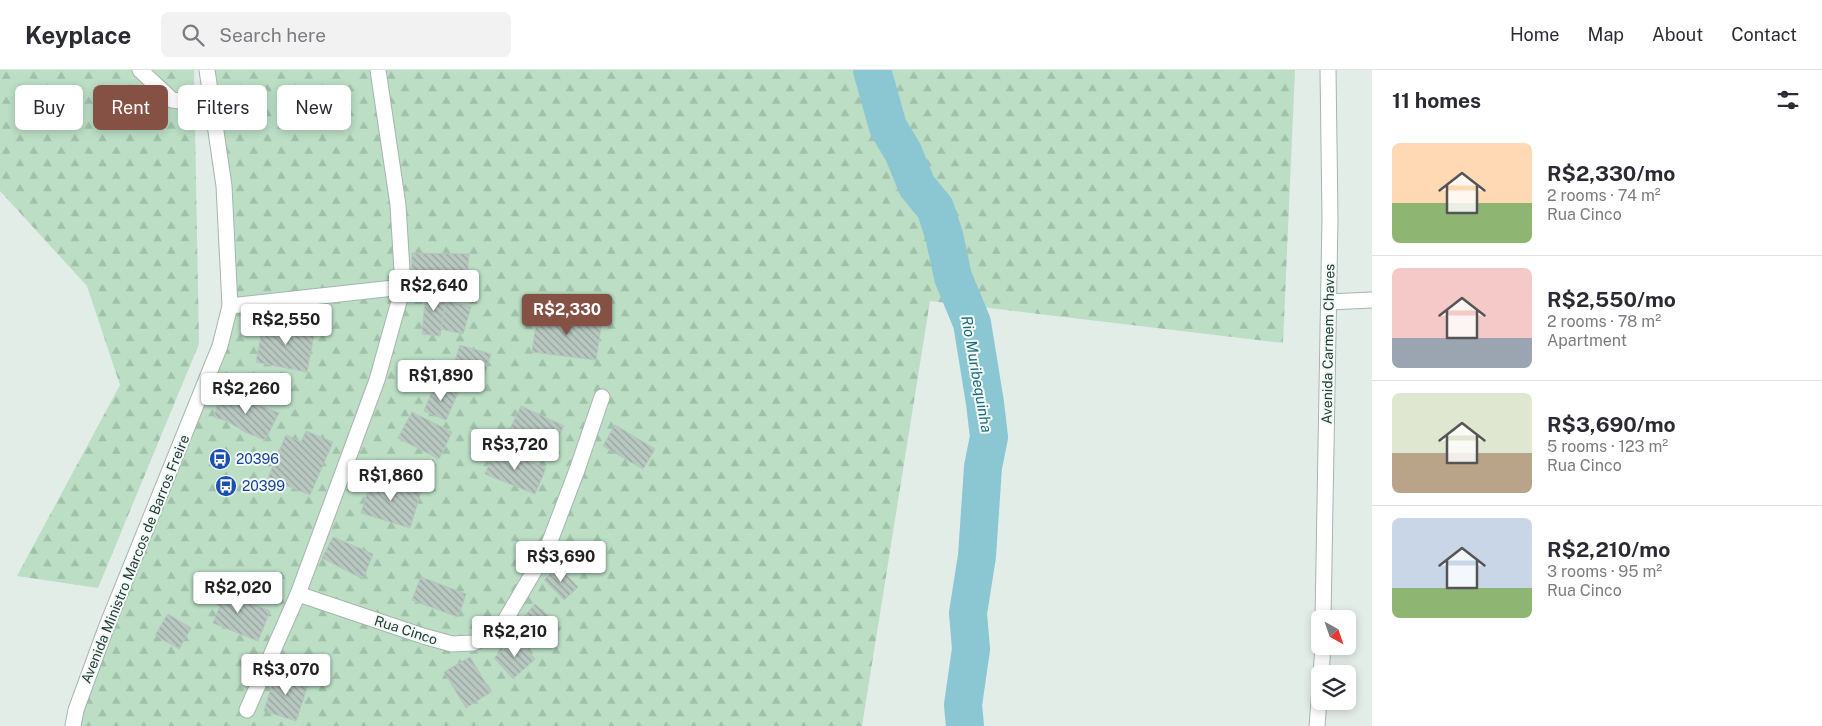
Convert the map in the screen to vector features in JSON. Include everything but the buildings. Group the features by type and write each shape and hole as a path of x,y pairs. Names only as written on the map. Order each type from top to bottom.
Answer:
{"street":[{"path":"140,70 172,100 178,101"},
{"name":"Avenida Ministro Marcos de Barros Freire","path":"207,70 209,85"},
{"path":"247,710 298,594 377,380 403,287 398,205 378,70"},
{"name":"Avenida Carmem Chaves","path":"1323,610 1330,218 1328,70"},
{"name":"Avenida Ministro Marcos de Barros Freire","path":"73,726 76,710 106,628 220,346 230,306 224,186 216,130"},
{"path":"230,306 403,287"},
{"path":"1329,302 1372,300"},
{"name":"Rua Cinco","path":"298,594 452,644 474,643 490,636 511,612 547,549 602,397"},
{"path":"1317,726 1318,710"}],"green space":[{"path":"0,70 194,70 194,85 178,85 178,130 195,130 199,344 98,588 17,576 120,385 87,286 0,191"},
{"path":"209,70 1295,70 1283,343 930,301 862,726 73,726 230,306 214,130 267,130 267,85 210,85"}],"waterway":[{"name":"Rio Muribequinha","path":"872,70 888,127 903,152 917,186 935,208 944,235 953,277 972,323 985,403 989,437 983,467 977,556 968,613 971,649 963,705 965,726"}],"place":[{"name":"20396","path":"220,459"},
{"name":"20399","path":"226,486"}]}
